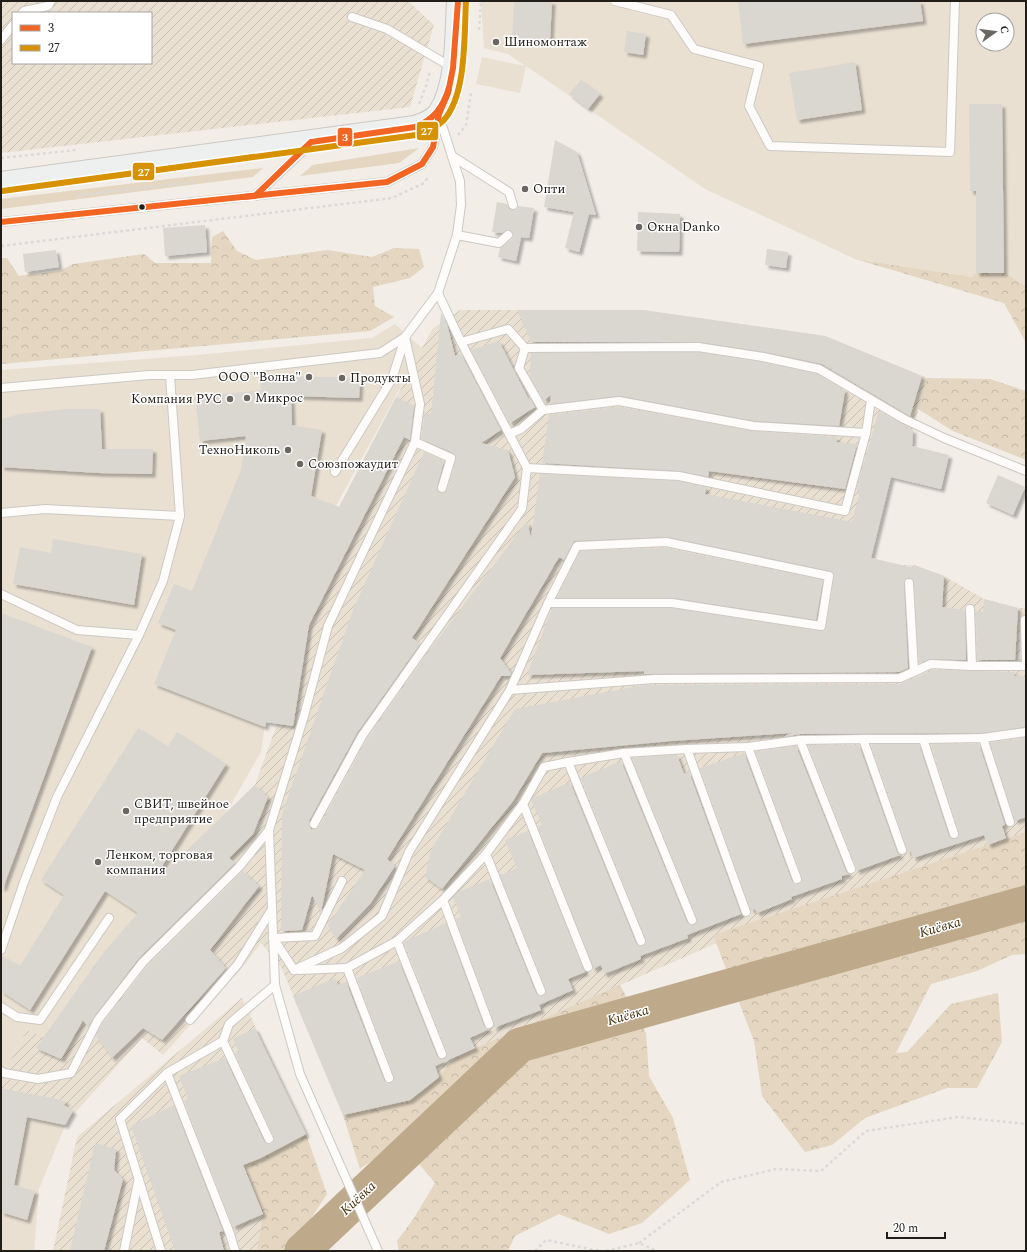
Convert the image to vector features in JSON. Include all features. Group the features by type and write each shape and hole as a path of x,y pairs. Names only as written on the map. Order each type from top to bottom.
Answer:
{"main road":[{"path":"1,183 311,142 416,127 427,123 439,114 448,93 453,68 458,1"}],"lane":[{"path":"23,12 48,6 51,1"},
{"path":"615,1 671,15 694,49 759,66 749,106 770,146 950,152 955,1"},
{"path":"352,17 387,29 453,68"},
{"path":"1,40 12,26"},
{"path":"335,472 392,378 405,337 438,292 457,235 461,205 460,181 439,114"},
{"path":"1,222 386,182 422,164 433,147 439,114"},
{"path":"255,196 311,142"},
{"path":"452,156 509,192 513,205"},
{"path":"457,235 499,243 508,235"},
{"path":"314,824 362,736 522,509 527,468 461,342 438,292"},
{"path":"461,342 508,329 525,348 705,348 819,369 871,400 944,438 1026,471"},
{"path":"1,388 149,375 170,376 380,353 405,337"},
{"path":"378,1251 300,1074 275,985 270,830 304,716 328,626 415,442 420,404 405,337"},
{"path":"525,348 519,368 543,410"},
{"path":"1,950 24,882 57,797 139,635 163,581 180,516 170,376"},
{"path":"527,468 679,476 845,512 866,433 871,400"},
{"path":"510,434 521,429 543,410 619,401 752,426 866,433"},
{"path":"415,442 451,458 442,488"},
{"path":"1,513 45,508 180,516"},
{"path":"294,970 342,948 382,916 409,852 510,690 548,603 577,546 666,542 829,576 821,626 672,603 548,603"},
{"path":"909,583 914,671"},
{"path":"1,594 77,630 139,635"},
{"path":"970,609 972,666"},
{"path":"510,690 654,679 900,678 931,664 1026,666 1025,620"},
{"path":"294,970 347,968 397,941 443,900 486,854 523,804 544,767 624,753 748,746 800,740 983,738 1026,732"},
{"path":"983,738 1010,822"},
{"path":"864,739 902,850"},
{"path":"922,739 954,834"},
{"path":"800,740 851,869"},
{"path":"748,746 797,880"},
{"path":"687,749 746,912"},
{"path":"624,753 692,920"},
{"path":"568,762 641,941"},
{"path":"523,804 588,967"},
{"path":"1,1071 4,1073 38,1079 71,1073 98,1020 143,962 239,867 270,830"},
{"path":"486,854 541,991"},
{"path":"273,938 314,936 342,881"},
{"path":"443,900 489,1024"},
{"path":"190,1020 238,964 272,908"},
{"path":"1,1007 18,1018 40,1020 109,918"},
{"path":"273,938 294,970"},
{"path":"397,941 442,1054"},
{"path":"347,968 389,1078"},
{"path":"269,1139 223,1041 228,1024 275,985"},
{"path":"161,1251 120,1120 167,1073 223,1041"},
{"path":"167,1073 230,1234 235,1251"},
{"path":"124,1251 139,1181"}],"path":[{"path":"416,108 426,86 433,56"},
{"path":"1,158 80,150"},
{"path":"70,196 193,182"},
{"path":"606,1251 639,1243 721,1182 776,1169 821,1171 866,1131 958,1117 1026,1124"},
{"path":"535,1251 546,1240 600,1251"},
{"path":"639,1243 656,1251"}],"shaded area":[{"path":"1,1 408,1 434,25 410,107 1,153"},
{"path":"481,1 1026,1 1026,286 1004,273 972,277 855,259 705,189 526,66 520,93 476,84 482,57 525,66 508,54 484,48"},
{"path":"460,310 643,310 825,336 927,378 913,430 912,443 899,446 871,558 900,565 914,565 944,576 984,599 1018,608 1026,608 1026,832 802,906 455,1057 439,1077 409,1101 343,1115 282,969 261,943 245,964 163,1055 142,1038 66,1123 32,1094 1,1088 1,1080 10,1061 27,1030 44,1037 103,953 226,813 255,785 277,724 287,607 432,329"},
{"path":"395,324 422,348 283,603 261,752 226,813 103,953 44,1037 27,1030 1,1080 1,370 197,355 372,338"},
{"path":"242,998 306,1134 243,1165 263,1214 270,1251 53,1251 77,1137"},
{"path":"1,1088 32,1094 66,1123 39,1189 34,1251 1,1251"}],"green space":[{"path":"419,148 399,163 300,176 313,165"},
{"path":"263,168 253,177 1,209 1,199"},
{"path":"223,231 237,251 256,260 327,250 372,257 394,248 419,249 424,267 410,278 373,287 375,306 394,317 370,331 1,364 1,258 7,258 19,276 60,271 73,264 144,254 155,263 211,263 212,237"},
{"path":"855,259 972,277 976,273 1004,273 1026,286 1026,343 1004,303"},
{"path":"927,378 990,379 1026,391 1026,460 953,431 918,409"},
{"path":"1026,832 1026,954 1012,955 977,971 931,984 896,1053 907,1052 951,1004 998,993 1002,1042 977,1088 947,1088 865,1118 832,1145 805,1152 762,1096 754,1041 713,935"},
{"path":"620,985 646,1033 649,1076 673,1118 690,1180 642,1223 609,1234 559,1214 515,1236 508,1251 399,1251 397,1241 414,1218 435,1183 400,1141 360,1169 343,1115 409,1101 439,1077 455,1057"},
{"path":"306,1134 327,1194 297,1240 304,1251 257,1251 263,1214 243,1165"}],"building":[{"path":"514,1 552,1 550,41 512,39"},
{"path":"738,1 920,1 923,21 743,44"},
{"path":"627,31 646,34 643,55 624,52"},
{"path":"855,62 862,110 797,120 789,73"},
{"path":"581,80 600,94 588,109 569,94"},
{"path":"969,104 1002,104 1004,273 976,273 976,191 970,191"},
{"path":"555,140 577,152 596,215 589,214 579,252 565,248 574,212 544,207"},
{"path":"497,202 507,204 509,209 512,210 517,209 518,206 534,208 529,238 521,237 516,261 498,257 500,248 512,239 513,234 509,230 501,233 492,232"},
{"path":"638,212 680,214 679,252 637,251"},
{"path":"205,225 207,252 165,256 163,228"},
{"path":"767,249 788,252 786,268 765,265"},
{"path":"56,250 59,267 25,272 23,254"},
{"path":"517,310 643,310 825,336 922,376 910,416 822,364 764,352 698,342 531,342"},
{"path":"441,313 447,324 455,356 461,354 501,430 481,443 508,450 515,477 412,638 420,644 357,733 309,821 311,829 319,827 367,739 429,651 527,521 531,538 540,474 678,481 706,487 705,494 852,522 860,491 856,490 879,411 906,426 906,428 913,430 912,446 949,455 941,489 891,477 871,558 914,568 914,565 944,576 942,607 965,610 966,660 931,659 919,663 914,583 909,578 906,579 904,583 908,668 899,672 644,674 644,671 527,675 552,608 672,608 820,631 826,627 834,577 830,571 667,537 574,541 564,560 559,557 500,658 511,673 510,676 501,676 387,859 395,866 370,904 336,939 328,925 365,870 333,854 321,912 312,895 302,930 281,931 282,814 353,610 424,452 444,461 437,487 438,491 441,493 447,490 456,460 453,453 421,439 425,412 431,415"},
{"path":"499,341 529,400 529,397 535,407 510,423 471,350"},
{"path":"698,352 762,362 817,374 845,391 839,426 754,421 620,396 550,404 551,395 544,400 530,376 531,353"},
{"path":"288,376 360,378 359,398 291,396 292,425 322,430 311,496 339,507 396,397 414,406 410,440 404,437 309,625 293,726 266,722 265,727 154,684 176,630 158,623 174,584 192,591 241,470 246,436 200,441 195,397 261,390 260,379"},
{"path":"619,407 752,431 837,437 836,442 857,444 845,489 709,471 708,477 679,471 542,463 549,415"},
{"path":"66,409 100,409 102,449 153,449 152,474 99,473 1,467 1,419 20,414"},
{"path":"998,475 1025,487 1013,515 986,503"},
{"path":"53,539 142,554 134,605 13,584 20,547 51,553"},
{"path":"666,548 823,580 816,620 673,598 557,598 580,551"},
{"path":"984,599 1018,608 1015,660 977,660 976,611 983,612"},
{"path":"1,613 92,647 3,888 1,888"},
{"path":"932,670 1015,672 1014,676 1026,676 1026,727 983,733 800,734 783,737 792,733 671,741 542,753 513,801 442,889 425,877 431,850 515,709 644,685 900,684"},
{"path":"138,728 168,747 177,732 226,764 159,871 162,874 255,785 268,797 253,834 229,858 235,863 139,958 88,1027 83,1020 61,1059 36,1048 103,953 138,913 105,891 30,1010 1,991 1,955 20,966 64,895 41,880"},
{"path":"1026,738 1026,817 1015,821 990,743"},
{"path":"871,744 919,744 949,836 953,839 958,837 959,832 931,744 979,744 1005,825 1002,826 1006,838 988,845 984,835 913,858 911,851 907,853 907,848"},
{"path":"808,745 859,745 897,852 900,855 856,871 856,867"},
{"path":"796,746 846,871 849,874 842,876 842,879 791,897 792,899 757,913 755,909 751,910 700,768 744,753 792,881 799,884 802,877 756,752"},
{"path":"677,755 684,774 689,772 741,914 687,935 688,938 640,956 641,959 604,974 601,965 593,969 538,826 542,825 531,800 570,782 636,943 643,946 646,944 646,939 581,778 621,761 687,922 694,925 697,923 697,918 632,758"},
{"path":"528,831 585,972 568,979 573,990 539,1005 541,1010 493,1028 494,1022 456,919 461,917 453,897 458,892 490,879 536,993 540,996 545,995 546,989 500,875 517,868 505,840"},
{"path":"243,871 259,886 210,950 226,968 162,1040 143,1028 112,1058 96,1036 103,1023 147,966"},
{"path":"446,923 484,1026 489,1029 470,1038 475,1048 435,1066 439,1077 410,1100 343,1115 293,996 335,978 338,985 346,982 384,1080 391,1083 394,1076 357,978 399,961 437,1056 444,1059 447,1052 404,942"},
{"path":"255,1028 306,1134 261,1158 243,1165 263,1214 233,1227 184,1101 188,1098 179,1076 225,1058 264,1141 268,1144 272,1144 274,1137 235,1053 239,1052 233,1039"},
{"path":"1,1088 66,1101 64,1105 73,1111 65,1125 27,1117 14,1185 35,1191 27,1220 1,1212"},
{"path":"174,1105 223,1231 219,1232 224,1251 175,1251 131,1126"},
{"path":"95,1143 116,1149 114,1170 123,1179 104,1251 70,1251"}],"waterway":[{"name":"Киёвка","path":"302,1251 520,1045 1026,903"}],"transit line":[{"name":"3","path":"1,222 387,182 422,164 433,147 439,114 448,93 453,68 458,1"},
{"name":"27","path":"2,191 416,135 427,131 443,121 451,110 456,96 463,64 466,1"},
{"name":"3","path":"243,197 255,196 311,142 415,127 422,124 433,117 441,107 449,88"}],"place":[{"name":"Шиномонтаж","path":"496,42"},
{"name":"Опти","path":"525,189"},
{"name":"Окна Danko","path":"639,227"},
{"name":"ООО \"Волна\"","path":"309,377"},
{"name":"Продукты","path":"342,378"},
{"name":"Микрос","path":"247,398"},
{"name":"Компания РУС","path":"230,399"},
{"name":"ТехноНиколь","path":"288,450"},
{"name":"Союзпожаудит","path":"300,464"},
{"name":"СВИТ, швейное предприятие","path":"126,811"},
{"name":"Ленком, торговая компания","path":"98,862"}]}
